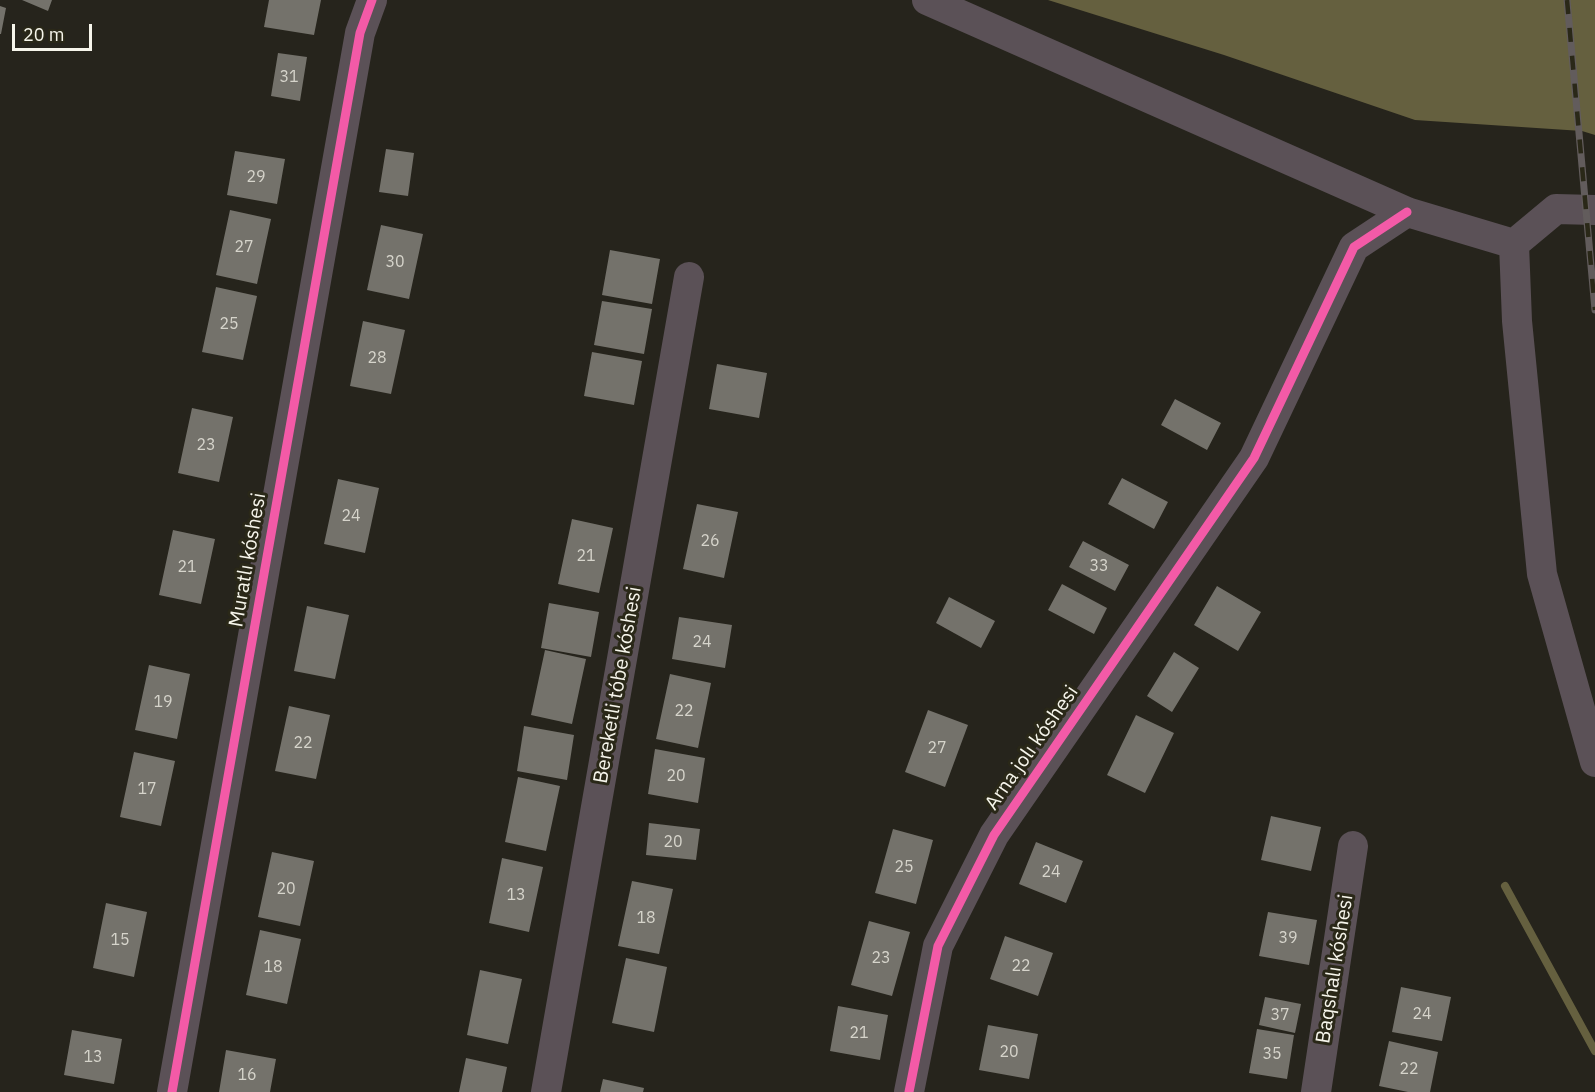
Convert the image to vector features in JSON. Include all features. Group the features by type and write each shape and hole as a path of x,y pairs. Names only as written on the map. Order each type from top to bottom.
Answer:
{"street":[{"name":"Muratlı kóshesi","path":"172,1092 360,33 372,0"},
{"path":"927,0 1407,212 1514,244"},
{"path":"1514,244 1556,209 1595,210"},
{"name":"Arna jolı kóshesi","path":"909,1092 938,946 994,835 1254,458 1354,247 1407,212"},
{"path":"1514,244 1517,321 1542,574 1595,762"},
{"name":"Bereketli tóbe kóshesi","path":"546,1092 689,277"},
{"name":"Baqshalı kóshesi","path":"1316,1092 1353,846"}],"shaded area":[{"path":"1048,0 1595,0 1595,135 1582,131 1415,120 1224,55"}],"building":[{"path":"22,0 52,0 48,11"},
{"path":"269,0 321,0 314,35 264,27"},
{"path":"0,6 6,8 1,34 0,34"},
{"path":"278,53 307,57 300,101 271,96"},
{"path":"386,149 414,153 408,196 379,192"},
{"path":"235,151 285,159 277,204 227,195"},
{"path":"230,210 271,219 257,284 216,275"},
{"path":"381,225 423,234 409,299 367,290"},
{"path":"610,250 660,259 652,304 602,295"},
{"path":"216,287 257,296 243,360 202,352"},
{"path":"602,301 652,309 644,354 594,345"},
{"path":"363,321 405,330 391,394 350,386"},
{"path":"592,352 642,361 634,405 584,396"},
{"path":"717,364 767,373 759,418 709,409"},
{"path":"1175,399 1221,423 1207,450 1161,425"},
{"path":"192,408 233,417 219,482 178,473"},
{"path":"1122,478 1168,502 1154,529 1108,504"},
{"path":"338,479 379,488 365,553 324,544"},
{"path":"697,504 738,512 724,578 683,569"},
{"path":"572,519 613,528 599,593 558,584"},
{"path":"173,530 215,539 201,604 159,595"},
{"path":"1083,541 1129,565 1115,591 1069,567"},
{"path":"1062,584 1107,608 1094,634 1048,610"},
{"path":"1217,586 1261,612 1238,651 1194,625"},
{"path":"949,597 995,621 981,648 936,623"},
{"path":"549,603 599,612 591,657 541,648"},
{"path":"307,606 349,615 335,679 294,671"},
{"path":"679,617 732,625 725,668 672,659"},
{"path":"545,650 586,659 572,724 531,715"},
{"path":"1174,652 1199,668 1172,712 1147,696"},
{"path":"149,665 190,674 177,739 135,730"},
{"path":"670,674 711,683 698,748 656,739"},
{"path":"289,706 330,715 316,779 275,771"},
{"path":"928,710 968,725 945,787 905,772"},
{"path":"1136,715 1174,733 1145,793 1107,775"},
{"path":"524,726 574,735 567,780 517,771"},
{"path":"655,749 705,758 698,803 648,794"},
{"path":"134,752 175,761 161,826 120,817"},
{"path":"518,777 560,786 546,851 505,842"},
{"path":"1271,816 1321,827 1311,871 1261,860"},
{"path":"649,823 700,829 696,860 646,855"},
{"path":"893,829 933,840 916,904 875,893"},
{"path":"1036,842 1083,861 1066,903 1019,884"},
{"path":"272,852 314,861 300,926 258,917"},
{"path":"502,858 543,867 529,932 489,923"},
{"path":"632,881 673,889 659,954 618,946"},
{"path":"106,903 147,912 134,977 93,968"},
{"path":"1268,912 1317,920 1309,965 1259,956"},
{"path":"869,921 910,932 892,996 851,985"},
{"path":"260,930 301,939 287,1004 246,995"},
{"path":"1005,936 1053,953 1038,996 990,979"},
{"path":"626,958 667,967 654,1032 612,1023"},
{"path":"480,970 522,979 508,1044 467,1035"},
{"path":"1401,987 1451,997 1442,1041 1392,1032"},
{"path":"1265,997 1301,1004 1295,1033 1259,1025"},
{"path":"838,1006 888,1015 880,1060 830,1051"},
{"path":"988,1025 1038,1034 1029,1079 979,1070"},
{"path":"1257,1029 1294,1035 1287,1079 1249,1073"},
{"path":"72,1030 122,1039 114,1084 64,1075"},
{"path":"1389,1041 1438,1052 1430,1092 1408,1092 1379,1086"},
{"path":"226,1050 276,1059 270,1092 219,1092"},
{"path":"466,1058 507,1067 502,1092 459,1092"},
{"path":"603,1079 644,1088 643,1092 600,1092"}],"waterway":[{"path":"1505,886 1595,1051"}],"railway":[{"path":"1567,0 1595,310"}],"cycle path":[{"path":"172,1092 360,33 372,0"},
{"path":"909,1092 938,946 994,835 1254,458 1354,247 1407,212"}]}
